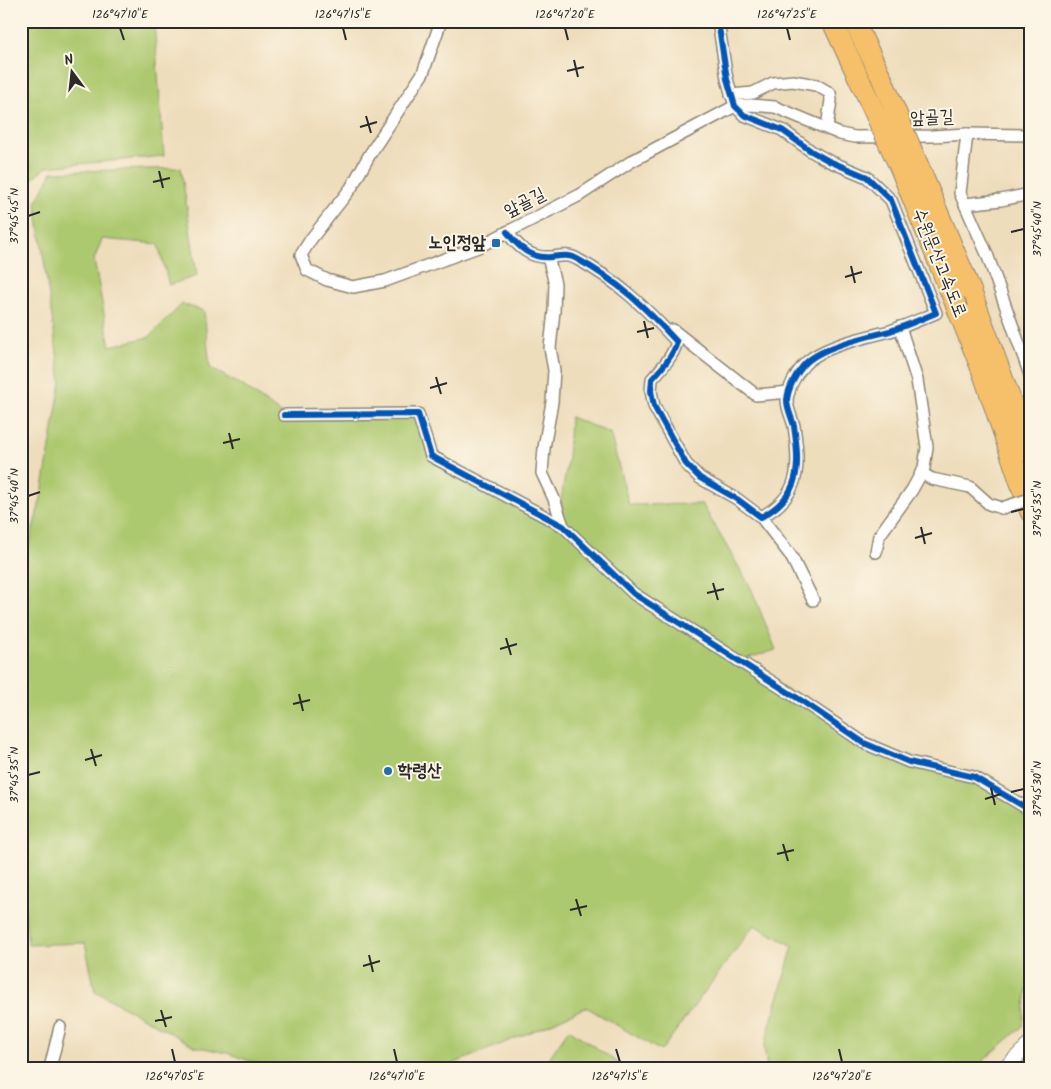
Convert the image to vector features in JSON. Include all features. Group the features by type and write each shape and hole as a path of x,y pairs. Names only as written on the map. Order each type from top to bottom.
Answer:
{"highway":[{"name":"수원문산고속도로","path":"832,21 901,170 958,310 989,390 1030,511"},
{"name":"수원문산고속도로","path":"854,21 882,79 971,291 1030,453"}],"street":[{"name":"앞골길","path":"441,21 423,73 370,154 351,188 311,239 301,255 308,270 327,280 353,287 385,281 478,247 580,194 733,100 775,107 855,137 1030,134"},
{"path":"718,21 727,80 733,100 744,115 782,130 811,151 867,177 890,200 936,313 900,327 868,335 815,355 803,365 792,382 787,401 794,426 797,464 795,484 789,496 772,512 761,517"},
{"path":"733,100 773,83 793,81 816,85 830,93 831,100 827,128"},
{"path":"967,134 960,193 987,254 1030,375"},
{"path":"965,204 1001,200 1030,194"},
{"path":"508,232 515,243 532,255 574,257 594,268 619,285 652,314 756,395 790,392"},
{"path":"548,257 555,284 550,348 554,370 552,402 544,448 542,473 554,499 563,526"},
{"path":"652,314 677,342 675,349 652,379 651,391 654,406 686,464 700,478 737,499 761,517 791,556 813,600"},
{"path":"876,552 879,536 912,490 924,468 926,447 917,380 900,327"},
{"path":"284,415 418,414 431,456 563,526 634,594 802,701 864,743 909,762 974,777 1030,810"},
{"path":"921,473 932,479 970,487 989,504 1002,508 1030,499"},
{"path":"50,1068 60,1028"},
{"path":"1005,1068 1030,1044"}],"green space":[{"path":"45,21 154,21 164,156 47,167 28,182 21,182 21,25"},
{"path":"181,168 197,276 169,285 158,244 102,239 94,260 110,346 149,337 182,304 204,311 210,368 243,386 283,415 418,414 425,417 431,456 558,519 568,458 570,417 610,433 629,505 702,504 751,588 776,650 748,658 766,676 881,755 974,777 1030,816 1030,985 1027,990 1023,1026 975,1068 767,1068 764,1047 793,946 754,925 661,1051 586,1007 543,1027 443,1068 270,1068 227,1053 194,1046 95,991 85,943 28,945 25,910 21,910 21,557 27,552 42,494 61,382 36,203 52,172"},
{"path":"569,1029 625,1068 542,1068"}],"cycle path":[{"path":"507,232 520,247 531,254 544,257 571,256 606,276 631,296 677,342 670,357 652,379 651,391 654,406 686,464 700,478 737,499 761,517 784,500 791,490 797,467 794,426 787,400 790,387 803,366 810,359 831,348 896,329 936,313 891,200 867,177 829,161 811,151 782,130 744,115 735,106 727,79 718,21"},
{"path":"284,415 418,414 431,456 563,526 634,594 802,701 864,743 909,762 974,777 1030,810"}],"place":[{"name":"노인정앞","path":"496,243"},
{"name":"학령산","path":"388,771"}]}
